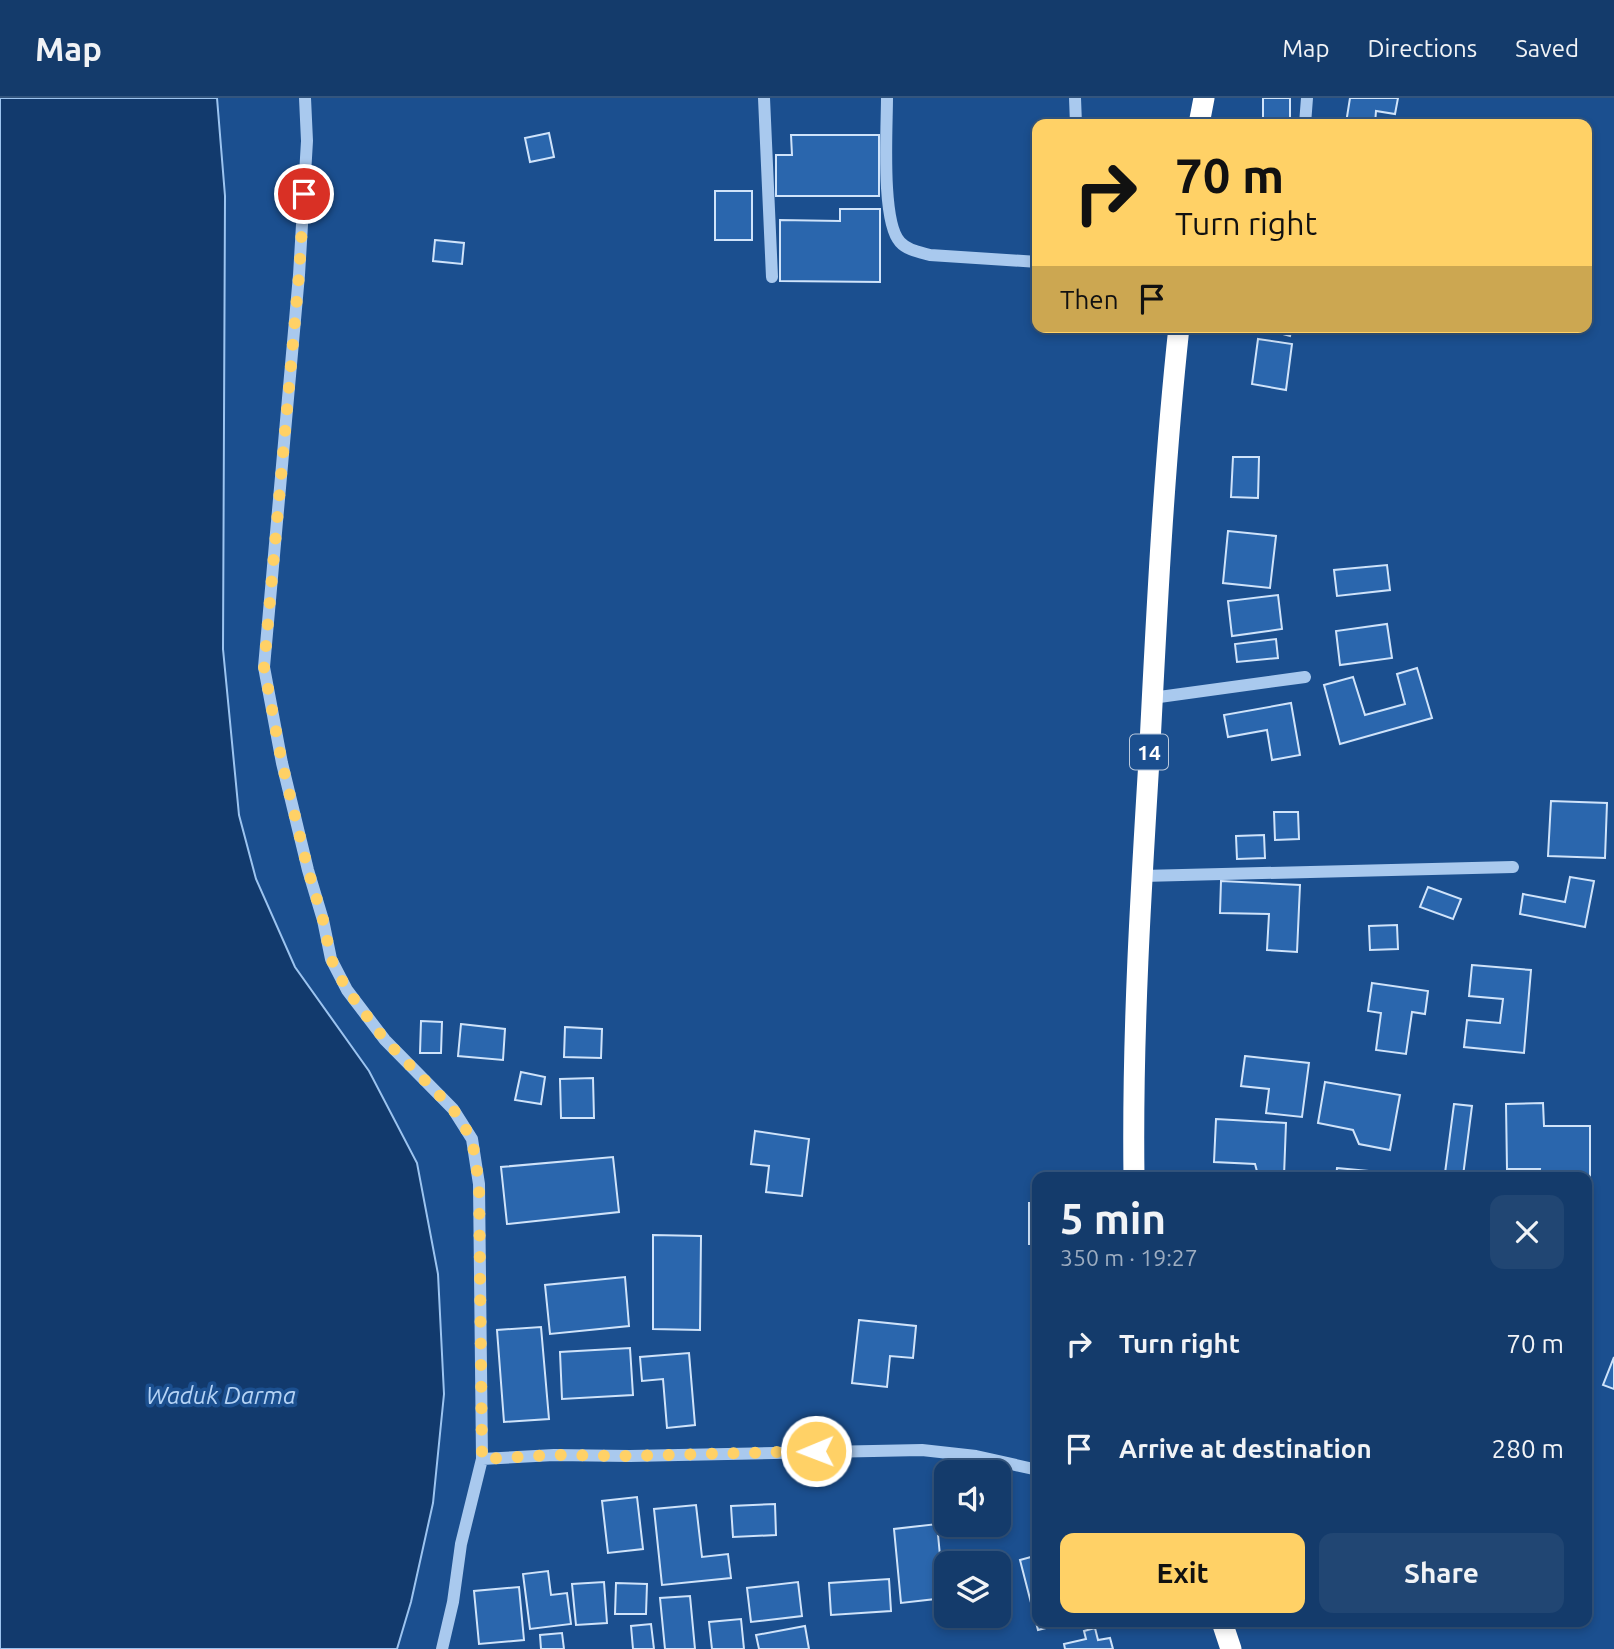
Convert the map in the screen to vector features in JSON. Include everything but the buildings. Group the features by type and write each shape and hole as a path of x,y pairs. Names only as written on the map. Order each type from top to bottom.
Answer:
{"highway":[{"path":"1200,119 1204,98"},
{"name":"14","path":"1134,1172 1142,876 1163,493 1178,333"},
{"path":"1224,1627 1231,1649"}],"street":[{"path":"305,98 307,141 299,275 264,667 282,763 331,959 347,990 385,1040 453,1109 472,1139 479,1184 482,1459 461,1544 453,1602 442,1649"},
{"path":"764,98 772,277"},
{"path":"887,98 888,215 900,242 912,251 929,255 1032,262"},
{"path":"1075,98 1076,119"},
{"path":"1305,119 1307,98"},
{"path":"1152,698 1305,677"},
{"path":"1142,876 1513,867"},
{"path":"482,1459 554,1455 922,1450 976,1456 1032,1469"}],"water":[{"name":"Waduk Darma","path":"0,98 217,98 225,196 223,649 239,815 256,879 295,967 369,1071 417,1163 438,1274 444,1394 433,1503 411,1602 397,1649 0,1649"}],"route":[{"path":"304,194 264,667 282,763 331,959 347,990 385,1040 453,1109 472,1139 479,1184 482,1459 554,1455 630,1456 816,1451"}]}
